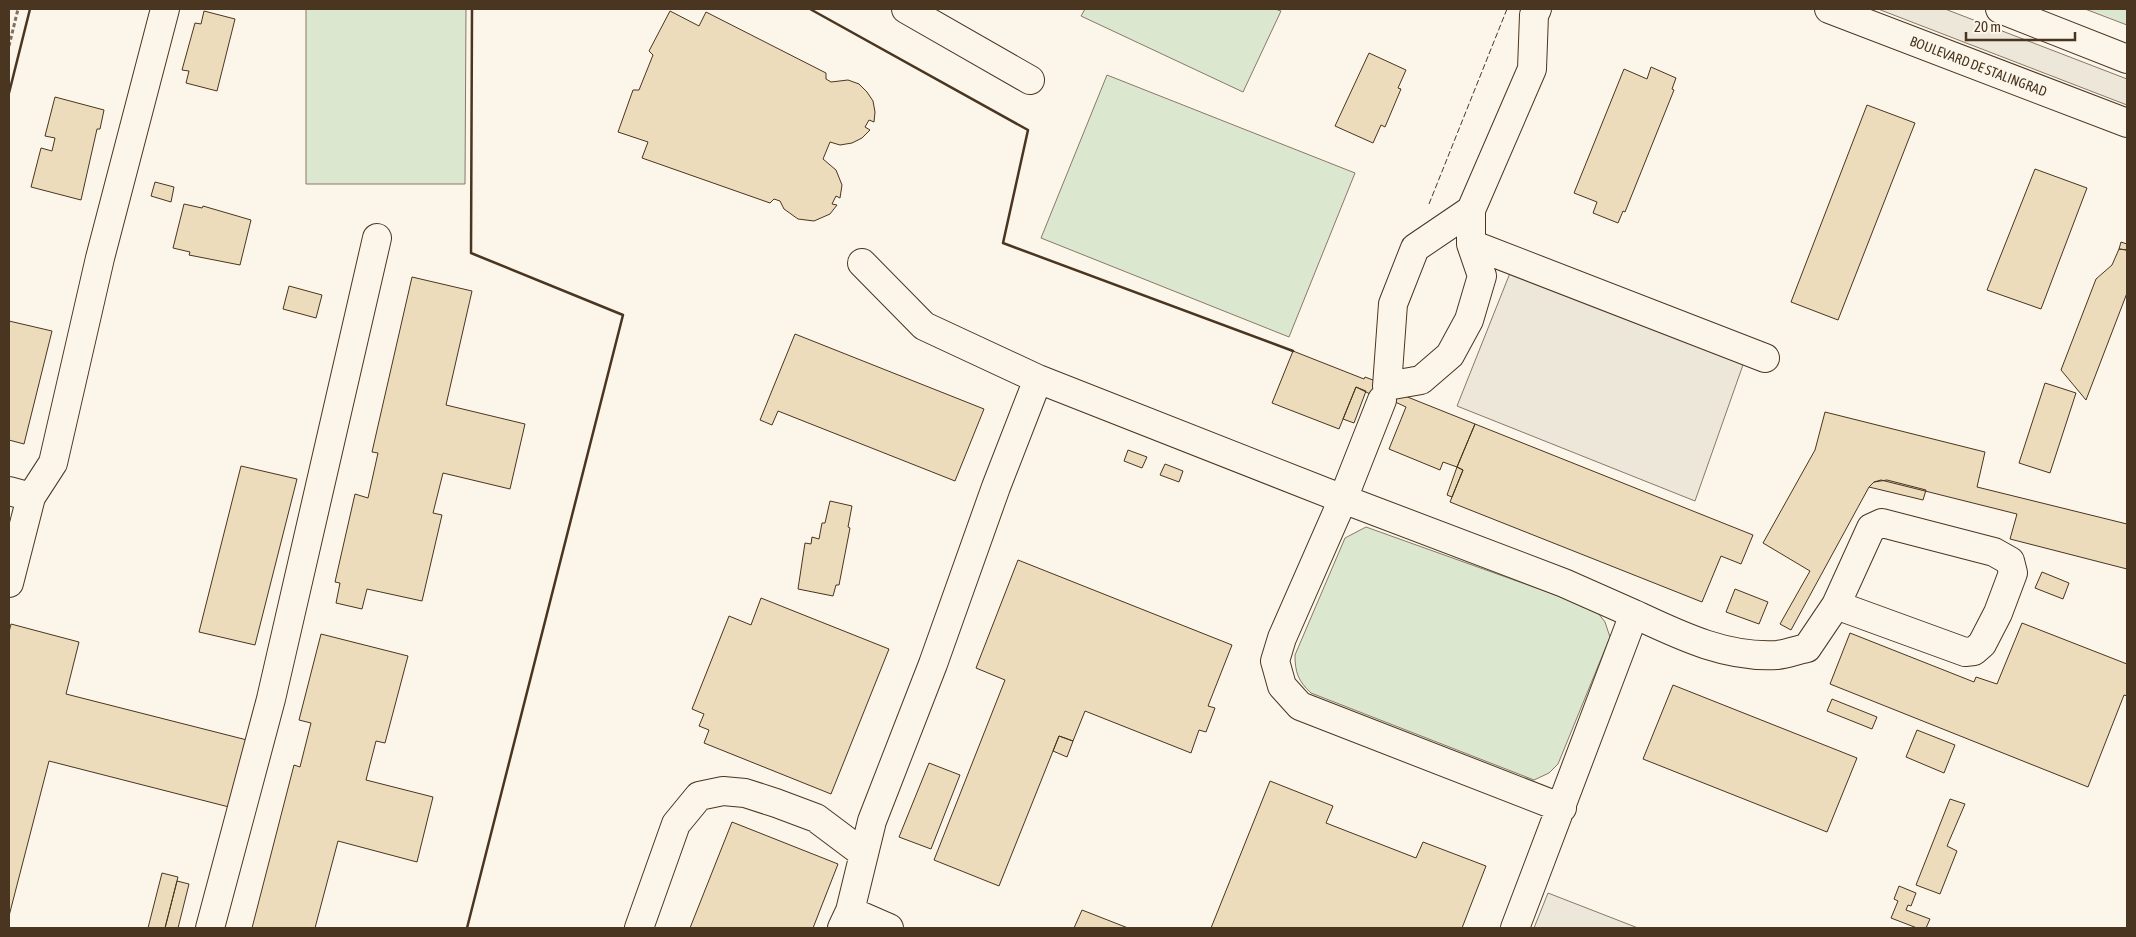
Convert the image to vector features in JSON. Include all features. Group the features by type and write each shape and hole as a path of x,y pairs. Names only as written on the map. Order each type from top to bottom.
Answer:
{"main road":[{"path":"9,583 20,494 53,463 100,258 165,9"},
{"path":"906,9 1030,80"},
{"path":"1471,210 1415,248 1393,304 1387,386 1421,380 1450,355 1469,320 1482,276 1471,244 1471,210 1532,69 1534,15 1538,9"},
{"name":"BOULEVARD DE STALINGRAD","path":"1829,9 2127,123"},
{"path":"2000,9 2127,59"},
{"path":"210,928 271,699 377,238"},
{"path":"1471,244 1765,358"},
{"path":"862,263 924,326 1038,380 1564,583 1689,640 1742,654 1778,655 1807,648 1836,605 1871,528 1882,523 1994,552 2010,561 2013,573 1994,621 1982,644 1974,651 1965,652 1836,605"},
{"path":"889,928 846,920 872,821 932,664 996,487 1038,380"},
{"path":"1382,400 1343,499 1282,638 1275,661 1282,686 1300,706 1562,808"},
{"path":"1515,928 1634,614"},
{"path":"639,928 676,824 699,796 724,791 744,793 776,803 816,818 864,854"}],"path":[{"path":"9,46 18,9"}],"green space":[{"path":"306,9 466,9 465,184 306,184"},
{"path":"1085,9 1275,9 1281,11 1243,92 1081,16"},
{"path":"2085,9 2127,9 2127,25"},
{"path":"1107,75 1355,173 1289,337 1041,238"},
{"path":"1366,527 1595,609 1605,622 1610,637 1558,764 1549,773 1534,780 1311,693 1300,680 1295,655 1345,538"}],"shaded area":[{"path":"1878,9 1945,9 2127,79 2127,105"},
{"path":"1512,268 1744,362 1695,501 1457,406"},
{"path":"1548,893 1638,928 1534,928"}],"building":[{"path":"204,11 235,19 217,91 186,83 189,71 182,70 195,23 201,24"},
{"path":"670,11 699,26 706,12 826,73 826,79 831,82 848,80 859,84 867,92 873,101 875,112 874,122 869,120 865,127 870,130 862,138 852,143 840,145 830,142 823,159 836,170 842,185 840,198 836,196 832,204 837,205 830,214 814,221 798,219 784,209 780,201 774,199 770,203 642,158 648,142 618,132 633,90 639,90 653,55 649,51"},
{"path":"1369,53 1406,70 1398,88 1401,89 1385,127 1381,125 1373,143 1335,126"},
{"path":"1651,67 1676,78 1672,89 1674,90 1625,212 1623,211 1618,223 1593,213 1597,202 1574,193 1624,69 1647,79"},
{"path":"55,97 104,110 100,129 97,129 81,200 31,187 41,148 52,151 55,138 45,136"},
{"path":"1867,105 1915,123 1838,320 1791,302"},
{"path":"2035,169 2087,188 2041,309 1987,290"},
{"path":"155,182 174,187 171,202 151,196"},
{"path":"184,204 202,208 203,206 251,220 240,265 189,255 190,252 173,248"},
{"path":"2121,242 2127,244 2127,250 2119,249"},
{"path":"2119,249 2127,250 2127,293 2086,400 2061,370 2096,279 2112,265"},
{"path":"412,277 472,291 446,405 525,424 510,489 443,473 433,513 442,515 422,601 367,589 362,609 336,603 340,583 335,582 355,494 368,498 378,453 372,452"},
{"path":"289,286 322,295 316,318 283,309"},
{"path":"9,321 52,331 24,444 9,440"},
{"path":"795,334 984,409 955,481 778,411 772,425 760,420"},
{"path":"1293,351 1364,379 1365,377 1407,393 1405,396 1475,424 1457,467 1443,462 1440,470 1389,449 1406,407 1393,401 1382,400 1356,387 1339,429 1272,403"},
{"path":"2045,383 2076,393 2050,473 2019,463"},
{"path":"1356,387 1366,391 1354,423 1343,419"},
{"path":"1825,412 1985,452 1977,487 2127,524 2127,569 2010,539 2017,514 1881,480 1874,482 1869,487 1791,630 1780,624 1810,571 1763,543 1815,450"},
{"path":"1475,424 1753,535 1741,564 1721,556 1702,602 1450,502 1463,470 1457,467"},
{"path":"1128,450 1147,457 1142,468 1124,461"},
{"path":"1165,464 1183,471 1179,482 1160,475"},
{"path":"241,466 297,479 255,645 199,632"},
{"path":"1457,467 1463,470 1452,497 1447,495"},
{"path":"1887,480 1926,490 1923,500 1869,487 1874,482"},
{"path":"830,501 852,506 848,527 850,528 839,585 836,585 833,596 798,589 805,543 811,544 812,537 819,539 822,523 825,523"},
{"path":"1018,560 1232,645 1208,706 1215,708 1206,732 1199,730 1191,753 1085,711 1073,741 1059,736 999,886 934,860 1005,680 976,668"},
{"path":"2042,572 2069,583 2063,599 2035,588"},
{"path":"1735,589 1768,602 1759,624 1726,612"},
{"path":"761,598 889,649 831,794 704,743 709,730 699,726 704,714 692,709 729,616 751,625"},
{"path":"2022,623 2127,664 2127,696 2124,695 2088,787 1830,684 1850,633 1974,682 1976,677 1997,684"},
{"path":"11,624 79,642 66,694 247,740 229,807 49,761 9,916 9,632"},
{"path":"321,634 408,656 385,743 376,741 366,780 433,797 417,862 338,841 315,928 252,928 294,765 300,767 311,723 299,720"},
{"path":"1673,685 1857,758 1827,832 1643,759"},
{"path":"1832,699 1877,717 1872,729 1827,711"},
{"path":"1917,730 1955,745 1944,773 1906,757"},
{"path":"1059,736 1073,741 1067,757 1053,751"},
{"path":"929,763 960,775 931,849 899,837"},
{"path":"1270,781 1333,806 1326,823 1416,858 1423,842 1486,866 1462,928 1211,928"},
{"path":"1950,799 1965,804 1947,846 1957,851 1940,894 1916,885"},
{"path":"732,822 838,864 813,928 690,928"},
{"path":"162,873 178,877 165,928 148,928"},
{"path":"177,881 189,884 178,928 165,928"},
{"path":"1899,886 1916,893 1911,906 1908,905 1906,910 1930,919 1926,928 1917,928 1891,918 1898,901 1894,899"},
{"path":"1082,910 1128,928 1074,928"}],"fence":[{"path":"1429,204 1507,9"}],"wall":[{"path":"9,93 30,9"},
{"path":"467,928 623,315 471,253 472,9"},
{"path":"810,9 1028,130 1003,243 1293,351"}]}
